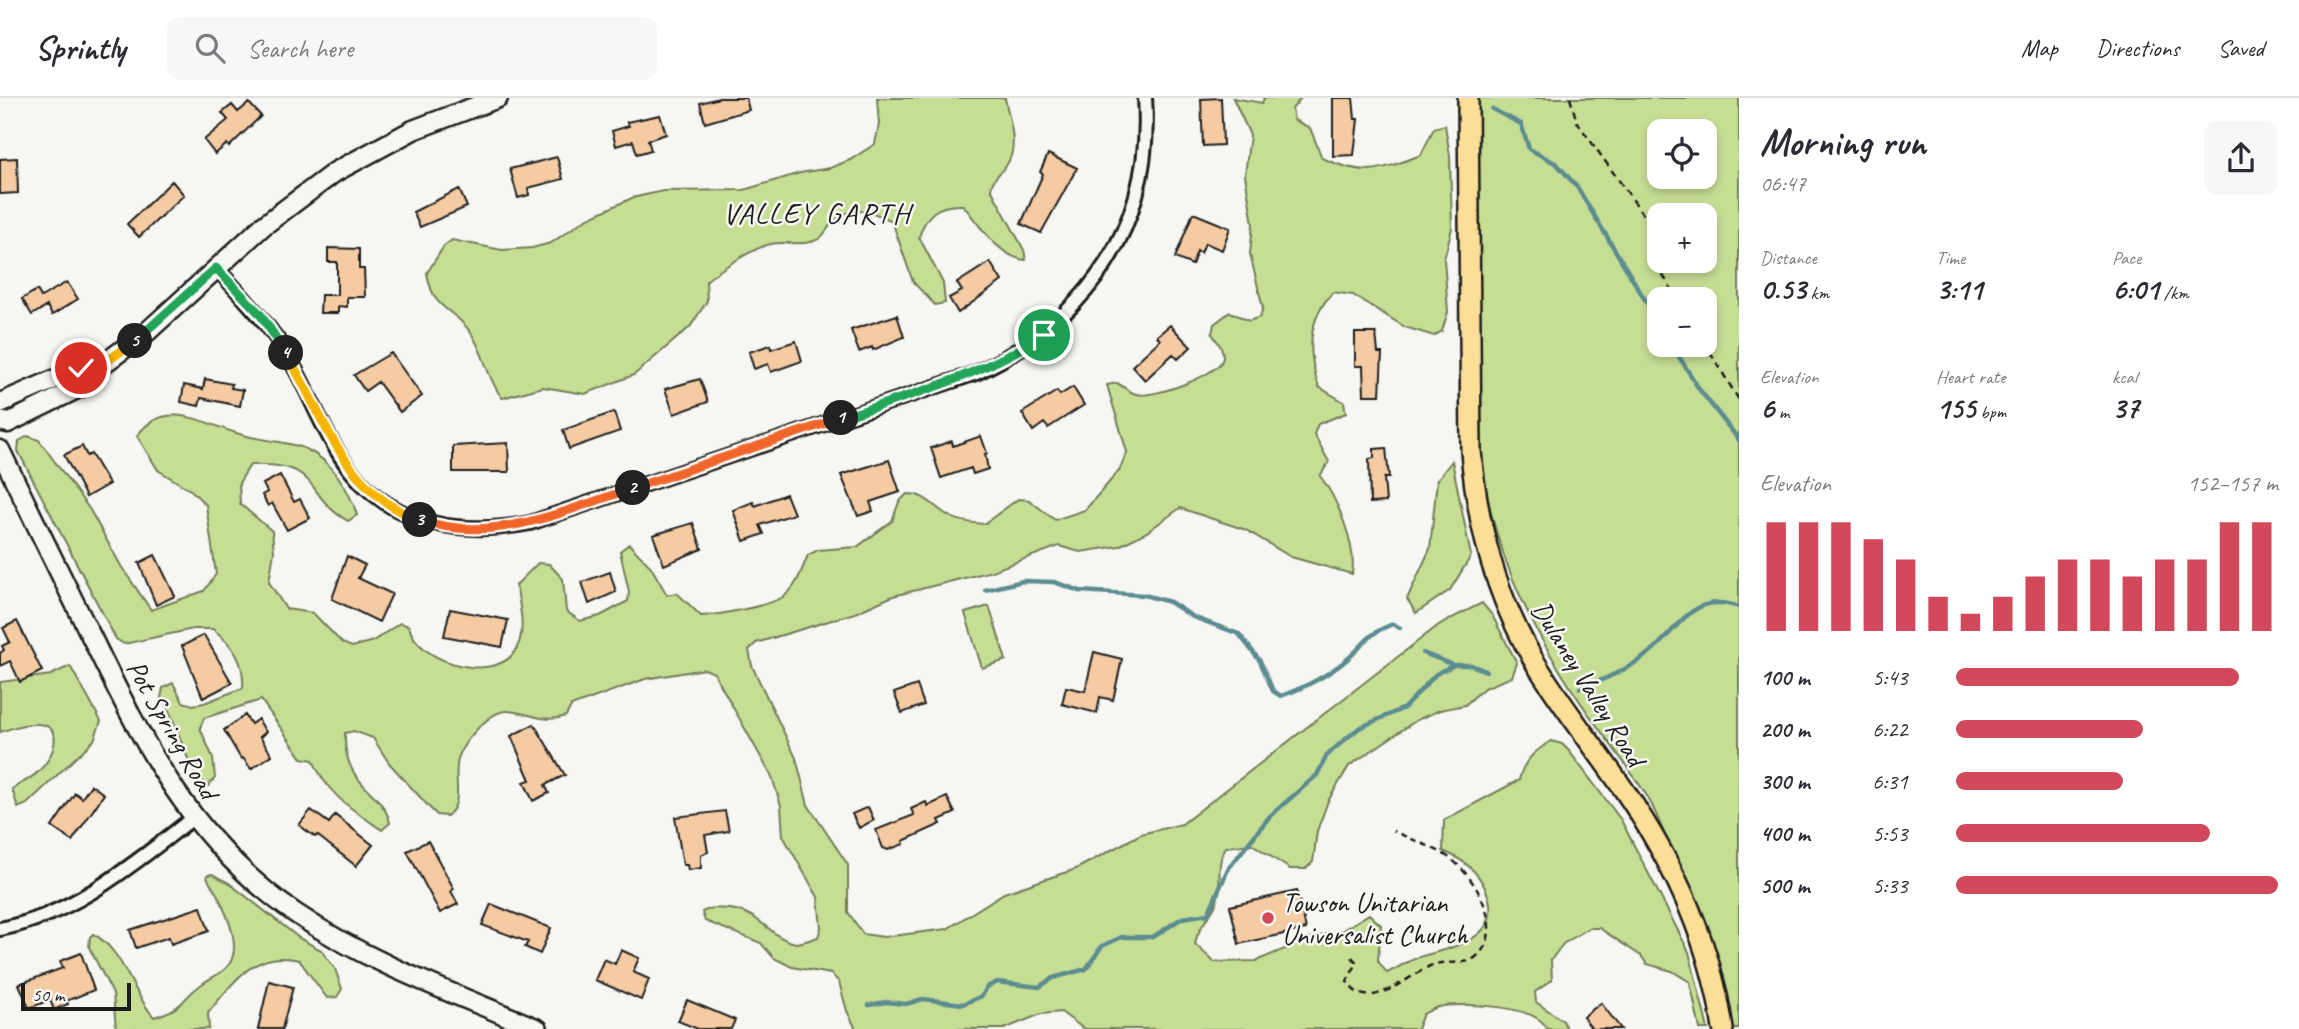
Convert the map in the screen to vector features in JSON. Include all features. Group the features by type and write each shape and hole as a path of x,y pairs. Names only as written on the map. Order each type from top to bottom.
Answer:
{"main road":[{"name":"Dulaney Valley Road","path":"1468,98 1471,451 1474,496 1483,537 1495,576 1532,657 1657,841 1679,885 1706,953 1723,1029"}],"street":[{"path":"0,421 8,423 44,408 83,386 95,370 147,332 298,198 363,155 439,119 498,98"},
{"path":"216,268 260,314 281,344 351,471 386,503 437,526 466,529 502,528 530,523 976,373 1008,358 1044,335 1074,306 1100,273 1122,235 1138,195 1145,157 1145,98"},
{"path":"0,403 81,368 95,370"},
{"name":"Pot Spring Road","path":"0,450 135,726 167,782 194,818 250,877 316,926 367,955 538,1029"},
{"path":"0,929 49,914 96,891 194,818"}],"path":[{"path":"1570,98 1577,122 1648,221 1653,260 1670,287"},
{"path":"1713,357 1739,400"},
{"path":"1352,957 1357,963 1347,981 1360,995 1371,997 1433,964 1468,962 1486,944 1491,921 1459,866 1441,853 1393,831"}],"green space":[{"path":"877,98 1005,98 1012,133 1012,150 1006,166 995,179 991,189 1024,250 1026,260 1016,258 998,247 963,205 939,209 925,222 919,237 943,283 945,303 935,305 913,282 892,221 869,212 847,213 833,222 817,240 764,246 719,271 706,281 707,301 690,327 634,375 585,394 543,387 502,398 492,382 471,333 434,296 427,273 444,246 452,240 502,250 532,248 551,243 586,219 632,198 663,191 744,190 800,173 830,168 850,160 875,144 879,124"},
{"path":"1233,98 1262,103 1264,98 1301,98 1292,109 1294,120 1310,128 1322,158 1361,170 1382,168 1421,155 1434,128 1445,125 1450,156 1452,228 1444,259 1448,312 1442,331 1434,336 1405,327 1353,295 1333,292 1324,303 1314,325 1311,349 1319,387 1344,402 1346,413 1318,424 1314,434 1329,462 1320,476 1333,497 1349,536 1352,574 1291,557 1246,530 1180,508 1147,532 1119,546 1080,552 1059,546 992,571 893,596 855,613 756,643 749,650 752,666 796,758 808,805 848,865 848,912 863,934 884,937 947,929 1004,893 1076,869 1141,834 1182,824 1440,624 1482,603 1492,615 1517,663 1512,677 1484,688 1465,705 1440,710 1417,720 1349,766 1328,801 1317,831 1313,862 1305,869 1290,869 1252,844 1226,847 1220,861 1218,899 1198,933 1195,944 1214,962 1256,961 1311,938 1341,931 1369,914 1381,925 1378,961 1387,973 1417,958 1471,939 1482,931 1489,921 1490,907 1483,883 1474,871 1443,851 1444,820 1519,780 1523,767 1531,757 1551,741 1562,744 1569,751 1621,820 1689,952 1708,1029 1700,1029 1690,982 1672,971 1647,964 1641,956 1599,928 1589,928 1563,944 1551,960 1552,980 1535,992 1536,1002 1563,1021 1567,1029 1547,1029 1541,1021 1517,1010 1469,1005 1433,1009 1423,1014 1417,1029 1084,1029 1061,1012 1041,1014 1004,1029 856,1029 847,1011 839,982 831,974 792,967 774,958 761,943 705,921 702,912 709,909 740,911 787,941 796,943 818,937 821,928 818,897 783,836 781,806 772,777 714,673 705,669 645,679 571,706 566,716 558,718 508,711 493,716 472,735 459,756 456,803 447,816 437,815 430,808 389,763 373,738 354,731 345,733 350,765 386,811 390,823 382,830 333,792 313,760 302,758 261,700 204,718 200,728 213,758 215,778 208,786 187,758 173,720 161,698 163,688 173,683 183,702 193,705 204,703 243,688 240,662 226,641 213,629 193,629 124,644 116,639 18,451 19,441 28,436 39,440 90,510 121,566 151,610 204,591 216,574 206,505 192,491 158,470 137,436 148,424 173,415 187,417 243,435 306,449 324,461 338,477 357,515 348,521 324,501 310,482 290,469 273,465 250,465 239,483 240,504 272,531 274,552 269,582 286,609 313,613 342,643 352,647 373,641 400,623 409,626 414,638 439,658 471,667 488,667 502,663 513,654 522,630 516,585 538,563 549,564 563,579 566,611 580,621 600,616 628,601 629,592 620,551 629,544 651,567 667,595 677,593 701,616 755,607 783,597 795,583 808,555 818,550 857,547 892,521 899,502 907,494 920,496 945,514 967,522 984,524 1018,499 1029,500 1055,520 1085,510 1119,471 1127,452 1107,385 1117,383 1134,393 1144,395 1198,378 1219,365 1223,358 1221,348 1212,334 1214,324 1230,312 1249,321 1260,317 1263,308 1250,254 1253,224 1245,175 1250,135"},
{"path":"1478,98 1739,98 1739,1029 1733,1029 1715,955 1689,885 1653,806 1587,712 1544,643 1514,582 1502,550 1485,485 1481,451"},
{"path":"1452,461 1471,556 1450,590 1416,613 1407,599 1430,549 1437,480"},
{"path":"989,606 1006,660 982,668 965,613"},
{"path":"70,666 101,721 94,740 27,804 18,808 12,789 34,776 45,765 52,751 54,736 47,726 38,724 23,725 0,732 0,682 51,675"},
{"path":"212,874 229,883 299,938 321,950 335,969 342,989 337,997 327,998 299,960 269,959 246,971 227,990 208,1013 209,1029 116,1029 113,994 89,947 90,937 93,934 112,950 154,1017 172,1010 225,969 234,953 229,922 207,875"}],"building":[{"path":"719,98 746,98 749,110 705,123 700,103"},
{"path":"1221,98 1223,145 1203,146 1201,99"},
{"path":"1333,98 1353,98 1355,119 1358,119 1354,155 1333,156"},
{"path":"249,103 261,116 229,147 227,144 215,154 204,140 228,120 222,113 232,105 238,112"},
{"path":"660,115 666,134 648,140 651,150 637,154 633,141 616,146 612,131 629,126 627,122"},
{"path":"1048,154 1077,168 1041,233 1021,224 1043,174 1040,172"},
{"path":"557,157 563,179 528,188 529,195 518,198 510,169"},
{"path":"17,158 18,193 0,194 0,159"},
{"path":"172,181 184,195 139,237 127,224"},
{"path":"459,189 467,207 420,227 413,212"},
{"path":"1193,213 1230,228 1222,250 1205,243 1201,253 1197,251 1192,265 1175,258"},
{"path":"328,248 359,249 359,269 364,269 365,297 347,297 347,307 338,306 338,313 320,313 321,295 337,295 337,262 328,262"},
{"path":"990,262 1002,281 958,313 949,298 962,291 957,283"},
{"path":"67,282 78,299 52,315 47,306 32,315 22,299 37,290 41,297"},
{"path":"897,315 904,337 873,350 872,347 859,352 851,330"},
{"path":"1170,325 1191,347 1178,359 1173,354 1145,380 1132,366 1160,340 1157,336"},
{"path":"1355,333 1376,333 1378,353 1382,353 1380,395 1364,395 1363,366 1355,366"},
{"path":"796,341 802,361 771,372 768,364 754,369 749,352"},
{"path":"391,353 422,396 400,412 378,382 365,391 354,375"},
{"path":"205,379 232,384 231,388 243,390 240,406 201,398 199,406 181,402 184,385 203,389"},
{"path":"700,379 708,402 674,414 665,389"},
{"path":"1073,387 1084,405 1048,428 1044,423 1033,431 1022,413 1057,391 1060,395"},
{"path":"614,412 620,431 569,449 563,430"},
{"path":"981,436 987,453 988,469 973,474 971,468 941,478 931,448 952,441 953,446"},
{"path":"508,443 509,472 453,472 453,446"},
{"path":"82,446 87,456 91,454 109,484 86,497 64,455"},
{"path":"1386,448 1389,478 1384,478 1386,502 1370,503 1369,459 1374,458 1374,449"},
{"path":"889,460 900,492 870,502 873,511 858,516 841,475"},
{"path":"280,475 294,502 300,499 310,518 287,530 272,503 268,506 262,495 267,492 263,484"},
{"path":"786,494 794,514 760,525 764,534 744,541 733,510 753,502 755,506"},
{"path":"693,523 702,549 664,565 653,535"},
{"path":"155,555 175,596 156,605 139,563"},
{"path":"347,556 365,565 358,578 392,594 379,622 332,599"},
{"path":"610,572 616,592 589,604 582,582"},
{"path":"450,609 508,620 502,647 444,636"},
{"path":"17,621 42,671 20,682 10,661 0,666 0,653 4,650 2,646 10,642 3,628"},
{"path":"204,635 232,683 203,698 182,646"},
{"path":"1094,652 1122,659 1113,700 1100,697 1097,713 1062,704 1066,687 1085,691"},
{"path":"917,685 924,705 902,713 894,693"},
{"path":"245,715 251,724 258,719 266,732 260,737 272,755 251,769 243,758 241,759 224,730"},
{"path":"534,724 565,775 545,785 549,793 533,801 524,782 530,780 511,736"},
{"path":"91,785 104,794 72,841 52,827 75,793 82,798"},
{"path":"947,797 955,813 939,820 941,824 903,841 904,844 888,850 883,848 876,830 914,815 911,809 926,802 928,806"},
{"path":"868,807 874,820 859,828 852,814"},
{"path":"311,810 329,823 335,815 373,845 356,866 317,835 315,837 299,825"},
{"path":"725,811 729,831 705,835 708,852 701,855 701,868 688,870 687,865 683,865 675,817"},
{"path":"428,841 454,889 451,891 458,904 440,913 407,851"},
{"name":"Towson Unitarian Universalist Church","path":"1297,891 1306,929 1239,944 1230,906"},
{"path":"491,904 551,928 540,954 525,947 528,942 482,925"},
{"path":"201,907 209,931 171,944 169,937 136,948 130,930"},
{"path":"621,950 639,958 633,972 649,979 641,1000 595,980 604,959 615,964"},
{"path":"81,953 94,990 66,1001 68,1004 54,1010 50,1000 29,1008 19,984 63,968 60,961"},
{"path":"269,981 293,987 282,1029 258,1029"},
{"path":"687,1000 735,1020 731,1029 698,1029 678,1021"},
{"path":"1601,1003 1621,1029 1592,1029 1583,1017"}],"waterway":[{"path":"1492,109 1521,124 1529,149 1557,164 1577,187 1647,303"},
{"path":"1679,357 1699,389 1739,440"},
{"path":"985,590 1023,581 1054,582 1080,591 1144,595 1170,602 1193,617 1239,634 1260,661 1273,691 1281,696 1330,672 1377,632 1393,624 1400,628"},
{"path":"1580,688 1616,674 1641,659 1698,608 1723,603 1739,607"},
{"path":"1423,653 1454,665"},
{"path":"869,1005 886,1002 906,1004 923,999 963,1004 982,996 987,987 997,982 1039,987 1053,978 1086,969 1102,946 1122,937 1153,937 1182,918 1208,914 1228,869 1270,816 1317,775 1327,755 1359,728 1404,708 1436,674 1454,665 1471,665 1486,671"}],"place":[{"name":"Towson Unitarian Universalist Church","path":"1268,918"}],"district":[{"name":"VALLEY GARTH","path":"817,213"}],"route":[{"path":"81,368 95,370 131,345 216,268 260,314 281,344 337,449 351,471 367,487 408,516 437,526 497,529 530,523 976,373 1008,358 1044,335"}]}
